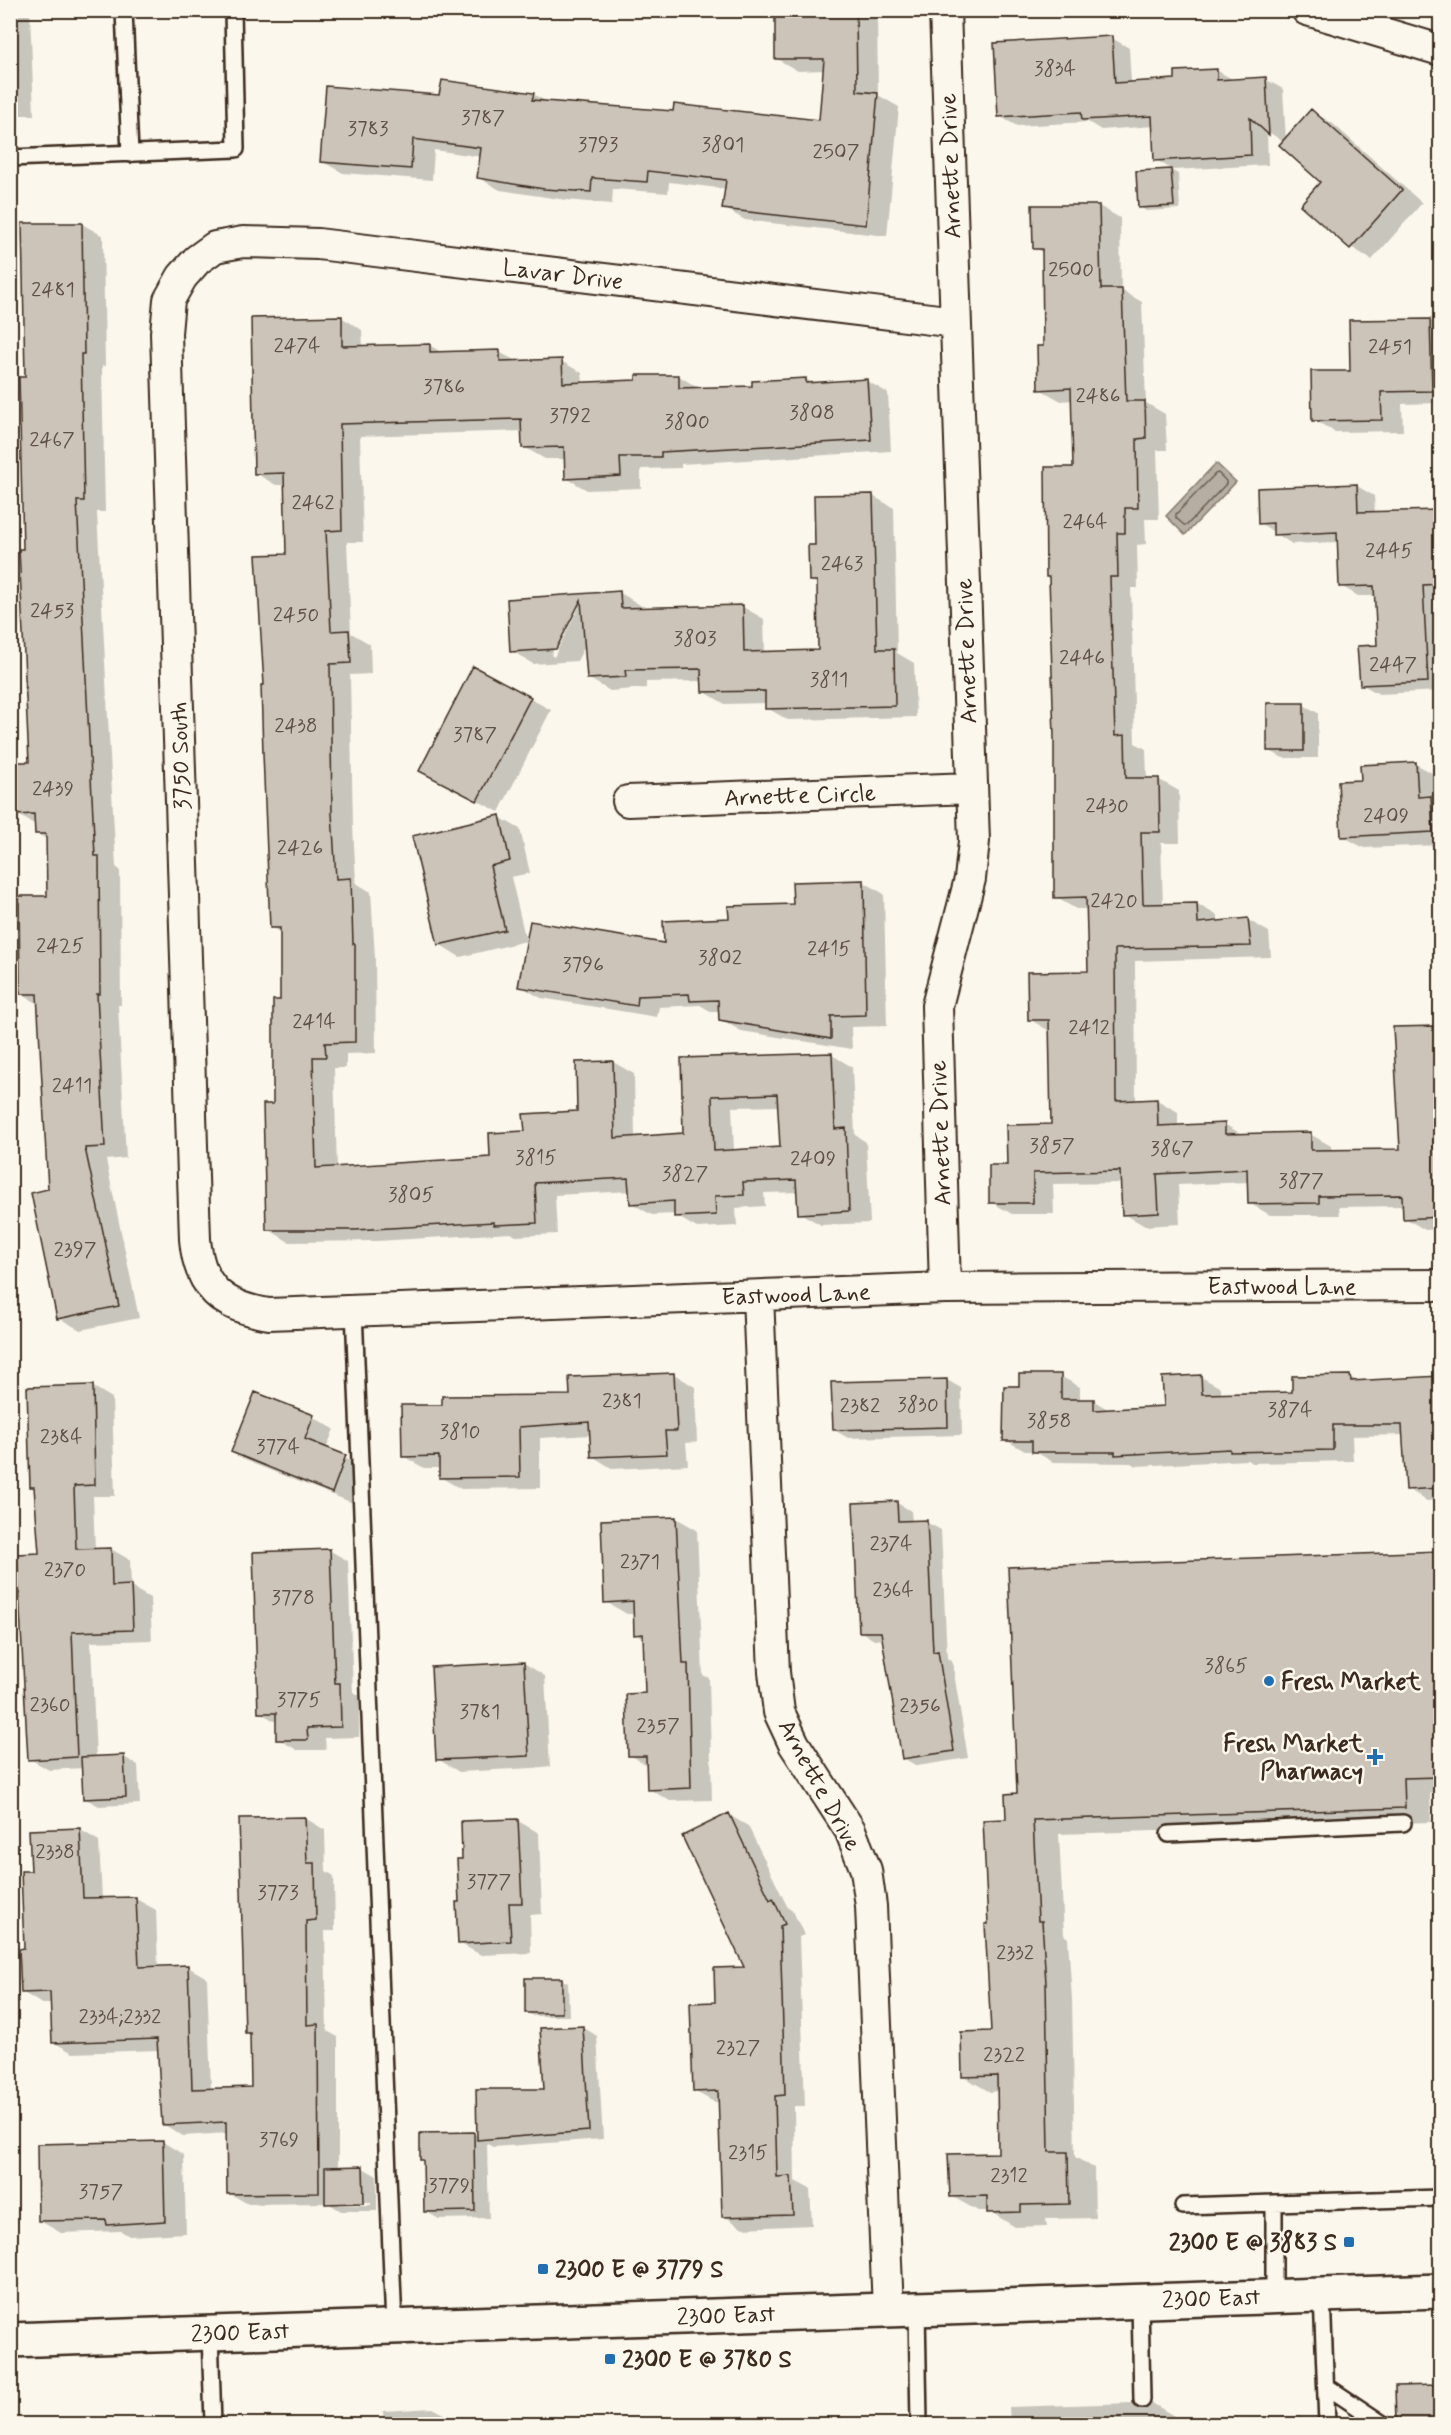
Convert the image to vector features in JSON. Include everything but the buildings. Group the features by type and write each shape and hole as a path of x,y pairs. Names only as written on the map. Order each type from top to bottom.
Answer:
{"main road":[{"name":"2300 East","path":"10,2340 1440,2291"}],"street":[{"name":"Arnette Drive","path":"945,10 974,841 970,879 937,1006 945,1288"},
{"path":"1307,10 1440,50"},
{"name":"Lavar Drive","path":"182,277 197,260 215,247 243,242 273,241 318,244 955,322"},
{"name":"3750 South","path":"182,277 169,300 166,333 195,1239"},
{"name":"Arnette Circle","path":"628,801 971,788"},
{"name":"Eastwood Lane","path":"195,1239 201,1270 220,1297 250,1311 268,1314 945,1288 1440,1285"},
{"name":"Arnette Drive","path":"758,1296 774,1672 779,1712 794,1744 850,1830 866,1870 871,1906 902,2309"}],"lane":[{"path":"124,10 130,153"},
{"path":"10,158 236,149 233,10"},
{"path":"354,1310 394,2326"},
{"path":"1168,1834 1403,1823"},
{"path":"1183,2206 1440,2198"},
{"path":"1274,2203 1274,2296"},
{"path":"1322,2295 1327,2424"},
{"path":"1140,2301 1142,2400"},
{"path":"902,2309 918,2424"},
{"path":"210,2332 213,2424"},
{"path":"1326,2386 1383,2424"}],"water":[{"path":"1216,463 1236,482 1185,535 1166,516"}],"place":[{"name":"Fresh Market","path":"1269,1681"},
{"name":"Fresh Market Pharmacy","path":"1375,1757"},
{"name":"2300 E @ 3883 S","path":"1349,2242"},
{"name":"2300 E @ 3779 S","path":"543,2269"},
{"name":"2300 E @ 3780 S","path":"610,2359"}]}
